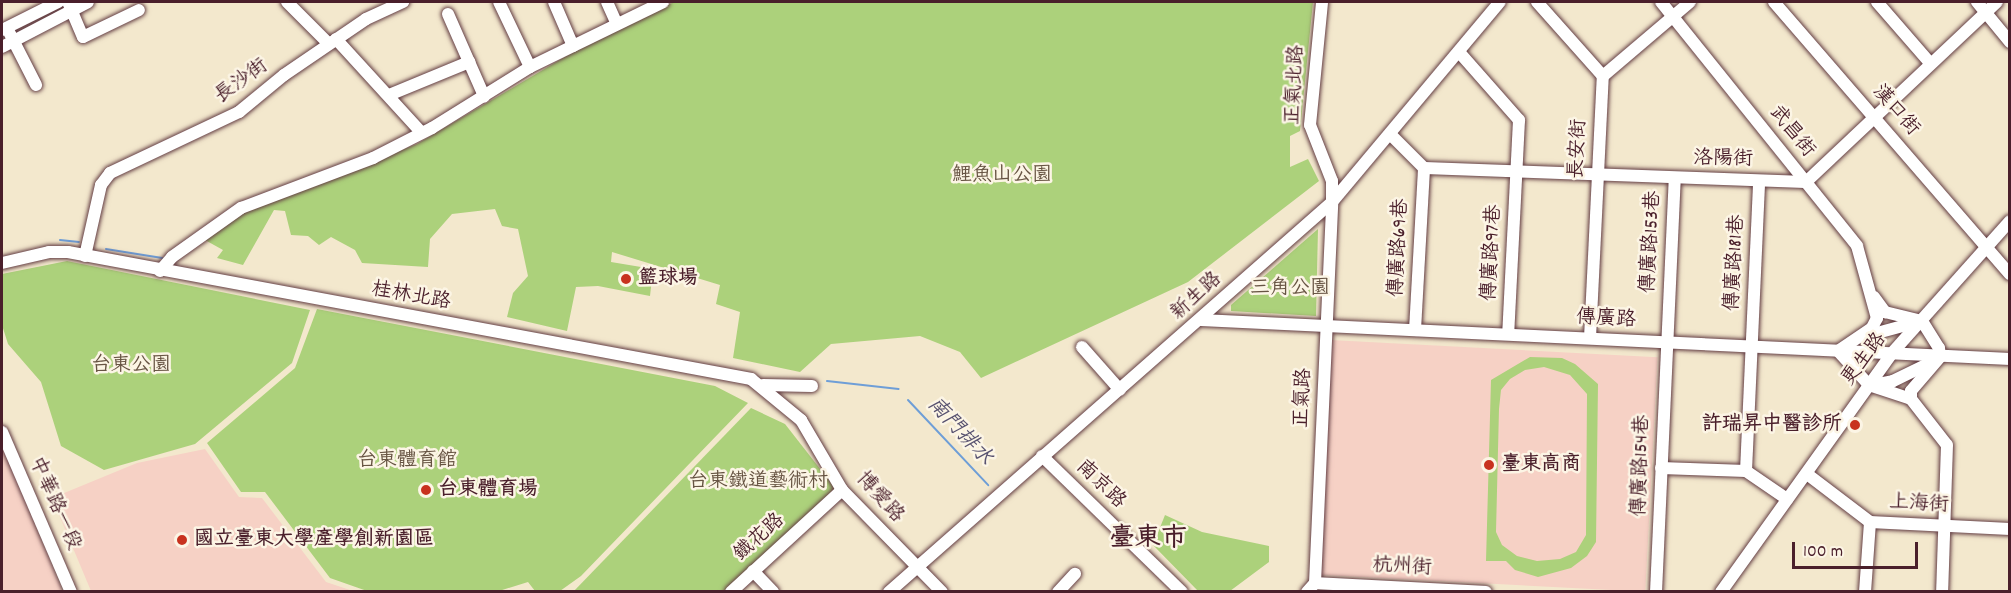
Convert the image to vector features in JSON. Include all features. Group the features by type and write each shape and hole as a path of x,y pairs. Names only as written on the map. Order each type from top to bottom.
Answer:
{"street":[{"path":"36,85 14,40 4,29 58,2"},
{"path":"2,47 70,6 88,2"},
{"path":"287,2 389,95 421,132"},
{"name":"長沙街","path":"85,256 101,185 110,173 239,112 332,41 403,2"},
{"path":"499,2 530,67"},
{"path":"554,2 573,46"},
{"path":"607,2 617,24"},
{"path":"160,271 172,257 241,208 373,158 484,96 530,67 661,2"},
{"name":"正氣北路","path":"1322,2 1310,124 1332,181 1332,202"},
{"name":"新生路","path":"889,591 916,565 1201,320 1332,202 1391,135 1500,2"},
{"path":"1537,2 1603,76 1690,2"},
{"name":"武昌街","path":"1661,2 1857,246 1873,296 1877,318 1872,328 1838,351"},
{"name":"漢口街","path":"1774,2 2010,274"},
{"path":"1877,2 1930,63"},
{"path":"1977,2 2010,42"},
{"path":"1806,182 1997,2"},
{"path":"70,6 82,37 139,9"},
{"path":"448,14 484,96"},
{"name":"傳廣路97巷","path":"1459,52 1519,120 1508,334"},
{"path":"389,95 469,62"},
{"name":"長安街","path":"1590,338 1603,76"},
{"path":"1391,135 1424,168"},
{"name":"洛陽街","path":"1424,168 1597,177 1806,182"},
{"name":"傳廣路69巷","path":"1415,330 1424,168"},
{"name":"傳廣路153巷","path":"1667,342 1675,179"},
{"name":"傳廣路181巷","path":"1746,471 1760,181"},
{"name":"正氣路","path":"1311,587 1332,202"},
{"name":"更生路","path":"1721,591 1892,353 2010,221"},
{"name":"桂林北路","path":"2,262 49,252 85,256 675,364 762,385 801,420"},
{"path":"1873,296 1885,312 1922,321 1935,338 1940,357"},
{"name":"傳廣路","path":"1201,320 2010,360"},
{"path":"1922,321 1860,337 1838,351 1869,386 1911,399 1947,445 1942,591"},
{"name":"傳廣路154巷","path":"1656,591 1667,342"},
{"path":"1082,347 1120,390"},
{"path":"1869,386 1902,377 1940,357"},
{"path":"1911,399 1911,391 1940,357"},
{"path":"762,385 812,386"},
{"name":"博愛路","path":"801,420 843,490 942,591"},
{"name":"中華路一段","path":"2,432 71,591"},
{"name":"南京路","path":"1042,456 1182,591"},
{"path":"1661,468 1746,471 1787,500"},
{"name":"上海街","path":"1806,474 1870,522 2010,529"},
{"name":"鐵花路","path":"731,591 843,490"},
{"path":"1865,591 1870,522"},
{"path":"753,571 773,591"},
{"path":"1058,591 1075,574"},
{"name":"杭州街","path":"1311,587 1486,591"}],"shaded area":[{"name":"臺東高商","path":"1330,340 1658,357 1645,592 1318,575"},
{"path":"2,446 61,587 61,591 2,591"},
{"name":"國立臺東大學產學創新園區","path":"205,449 239,497 262,498 326,582 353,591 91,591 52,498 137,463"}],"green space":[{"name":"鯉魚山公園","path":"674,2 1313,2 1300,131 1290,136 1290,167 1308,159 1319,181 1188,282 981,378 960,352 920,336 831,344 800,372 733,358 740,312 716,304 720,285 612,252 611,262 653,269 650,296 598,286 576,287 567,331 507,317 513,293 528,276 518,229 502,226 495,209 452,214 430,239 428,267 362,263 355,250 331,237 319,245 308,236 291,235 285,211 274,210 243,265 217,258 223,250 205,240 231,217 417,144 585,45"},
{"name":"三角公園","path":"1318,229 1316,316 1231,311 1231,305"},
{"name":"台東公園","path":"67,261 310,310 292,363 195,444 104,470 61,446 41,382 8,344 2,325 2,274"},
{"name":"台東體育館","path":"317,309 715,386 748,403 581,576 560,591 535,591 528,582 499,591 367,591 330,578 265,492 241,492 207,443 295,368"},
{"path":"1530,357 1562,358 1575,364 1598,384 1596,542 1587,556 1571,568 1538,577 1515,570 1506,561 1486,561 1491,380","holes":["1544,367 1570,375 1587,394 1586,535 1576,552 1560,559 1537,561 1517,556 1502,545 1496,532 1501,390 1510,379 1525,370"]},
{"name":"台東鐵道藝術村","path":"751,408 785,424 835,488 724,591 573,592"},
{"path":"1165,515 1202,532 1269,546 1269,562 1230,591 1198,591 1153,545"}],"waterway":[{"name":"南門排水","path":"60,240 79,242"},
{"name":"南門排水","path":"106,249 162,258"},
{"name":"南門排水","path":"827,381 899,389"},
{"name":"南門排水","path":"908,400 988,485"}],"place":[{"name":"籃球場","path":"626,279"},
{"name":"許瑞昇中醫診所","path":"1855,425"},
{"name":"臺東高商","path":"1489,465"},
{"name":"台東體育場","path":"426,490"},
{"name":"國立臺東大學產學創新園區","path":"182,540"}],"district":[{"name":"臺東市","path":"1148,540"}]}
